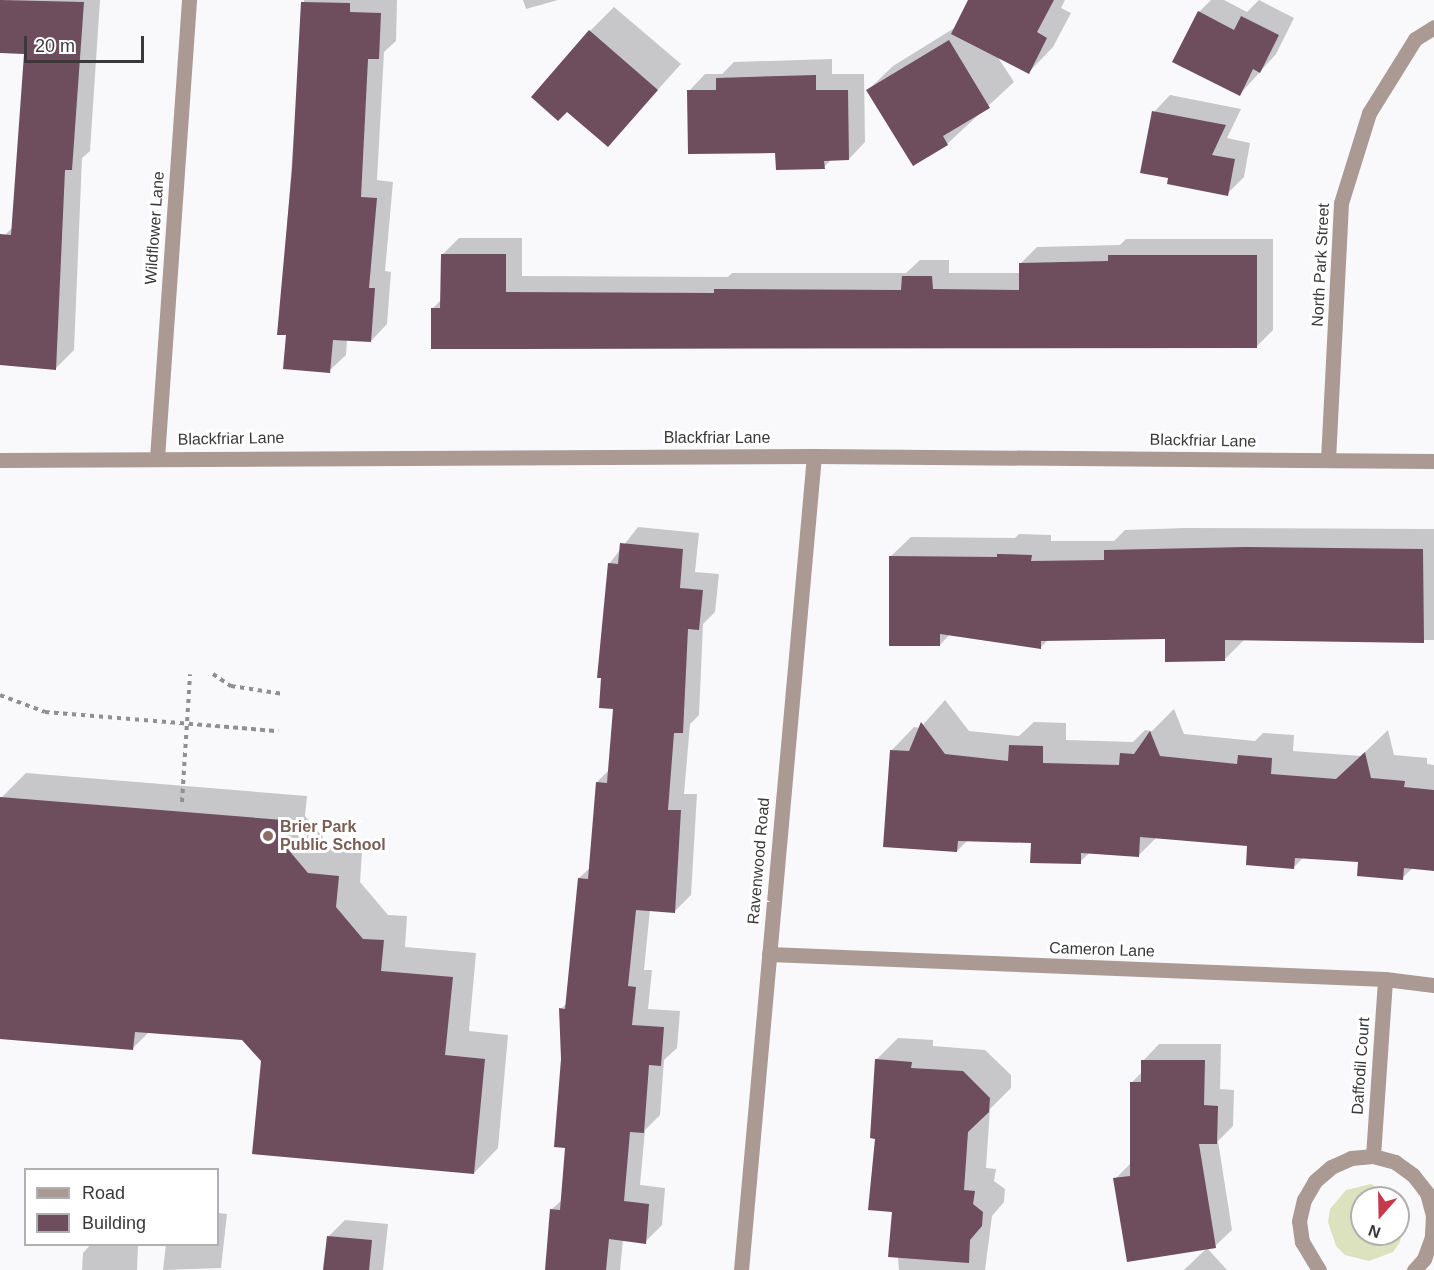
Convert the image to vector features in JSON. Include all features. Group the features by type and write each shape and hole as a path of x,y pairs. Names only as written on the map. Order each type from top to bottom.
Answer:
{"street":[{"name":"Wildflower Lane","path":"157,458 189,0"},
{"name":"North Park Street","path":"1328,460 1341,202 1369,113 1415,39 1434,27"},
{"name":"Blackfriar Lane","path":"0,460 814,456 1434,461"},
{"name":"Ravenwood Road","path":"741,1270 814,456"},
{"name":"Cameron Lane","path":"769,954 1385,979 1434,985"},
{"name":"Daffodil Court","path":"1373,1156 1385,979"},
{"path":"1319,1270 1302,1242 1299,1221 1304,1200 1315,1181 1331,1167 1351,1158 1373,1156 1395,1162 1413,1175 1427,1193 1433,1215 1432,1237 1414,1270"}],"path":[{"path":"182,802 190,674"},
{"path":"213,674 231,686 283,694"},
{"path":"0,695 45,712 278,731"}],"green space":[{"path":"1350,1189 1350,1246 1397,1246 1393,1252 1369,1261 1345,1255 1336,1246 1328,1222 1330,1209 1346,1190"}],"building":[{"path":"0,0 84,2 72,170 65,170 56,370 0,365 0,234 11,235 24,54 0,53"},
{"path":"968,0 1054,0 1037,32 1047,38 1029,74 951,34"},
{"path":"301,2 350,3 350,12 381,13 379,59 368,59 361,197 377,198 369,288 375,288 371,342 333,340 330,373 283,369 286,335 277,335 292,169"},
{"path":"1198,11 1234,30 1241,16 1279,35 1260,73 1253,69 1240,96 1172,62"},
{"path":"589,30 658,90 608,147 567,112 558,121 531,97"},
{"path":"949,40 990,108 943,136 948,145 913,166 866,90"},
{"path":"816,75 816,90 848,90 849,160 824,161 825,169 776,170 775,153 688,154 687,90 716,90 716,78"},
{"path":"1152,111 1226,125 1212,155 1235,159 1228,196 1167,184 1168,178 1140,173"},
{"path":"441,254 506,254 506,292 714,293 714,289 901,290 902,276 932,276 933,289 1019,290 1019,263 1108,261 1108,255 1257,255 1257,348 431,349 431,308 440,308"},
{"path":"620,543 683,549 680,588 703,590 699,630 688,629 683,733 674,733 668,810 681,810 675,913 636,910 628,986 636,987 632,1025 664,1027 661,1066 649,1065 644,1133 630,1132 624,1201 649,1204 646,1244 609,1239 606,1270 545,1270 550,1209 560,1210 565,1148 554,1147 561,1059 559,1008 565,1009 578,878 588,879 596,782 607,783 613,709 599,708 601,678 597,678 608,563 618,564"},
{"path":"1245,547 1423,549 1424,643 1225,640 1225,661 1165,662 1165,639 1041,641 1041,649 940,634 940,646 889,646 889,556 997,557 997,554 1032,555 1031,561 1104,560 1104,550"},
{"path":"921,722 945,754 1008,761 1009,745 1043,746 1043,763 1119,765 1120,753 1134,754 1150,731 1160,756 1237,764 1238,755 1272,758 1271,774 1336,779 1365,752 1371,778 1405,781 1404,787 1434,790 1434,871 1404,868 1403,880 1357,876 1358,862 1295,858 1294,869 1246,865 1247,846 1140,837 1139,857 1081,853 1081,864 1030,863 1031,843 958,841 957,852 883,847 890,750 909,751"},
{"path":"0,797 283,820 281,841 308,873 339,876 336,907 363,939 384,940 381,971 453,977 445,1055 485,1059 474,1174 252,1154 261,1061 242,1040 135,1032 133,1050 0,1039"},
{"path":"875,1059 912,1062 911,1068 963,1071 990,1098 989,1112 968,1132 964,1190 975,1191 973,1204 983,1212 982,1226 970,1240 969,1263 888,1257 892,1212 868,1210 875,1139 870,1138"},
{"path":"1141,1060 1205,1060 1204,1105 1218,1106 1217,1144 1199,1144 1216,1248 1127,1262 1113,1178 1130,1176 1130,1082 1141,1082"},
{"path":"327,1236 372,1240 369,1270 323,1270"}],"place":[{"name":"Brier Park Public School","path":"268,836"}]}
